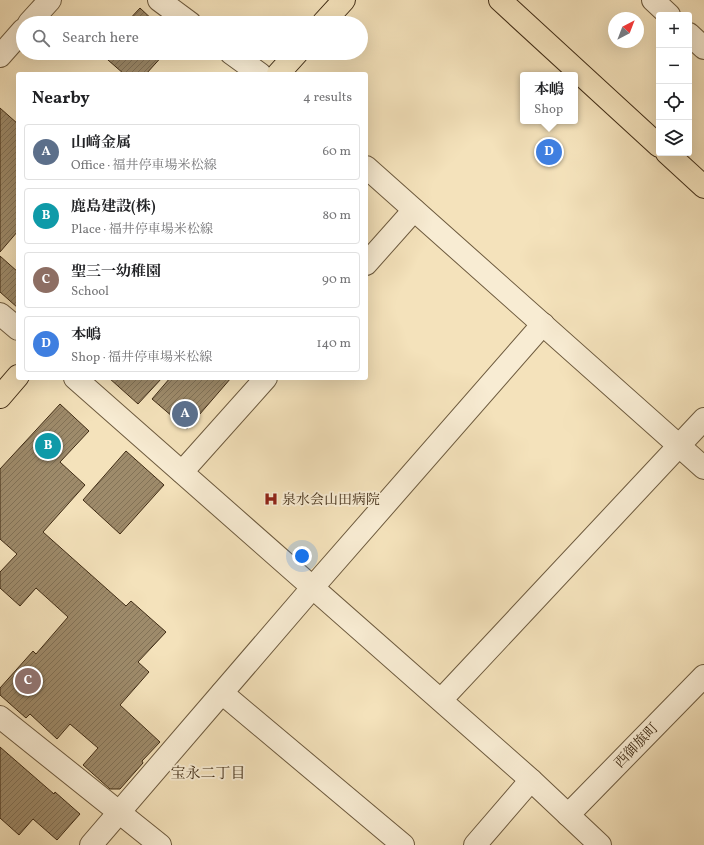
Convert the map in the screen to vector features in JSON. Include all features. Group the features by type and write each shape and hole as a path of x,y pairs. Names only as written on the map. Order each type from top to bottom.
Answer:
{"main road":[{"path":"329,16 344,0"},
{"path":"500,0 656,143"},
{"path":"280,72 290,60"},
{"path":"670,156 704,187"},
{"path":"0,397 16,378"}],"street":[{"path":"35,16 50,0"},
{"path":"159,0 181,16"},
{"path":"653,0 665,12"},
{"path":"692,37 704,48"},
{"path":"0,56 16,38"},
{"path":"241,60 257,72"},
{"path":"368,169 680,445 704,468"},
{"path":"368,262 414,210"},
{"path":"0,314 16,328"},
{"path":"91,845 313,587 543,324"},
{"path":"77,380 531,780 600,845"},
{"path":"182,472 264,380"},
{"path":"441,700 704,419"},
{"name":"西御旗町","path":"568,815 704,676"},
{"path":"222,692 403,845"},
{"path":"0,717 160,845"},
{"path":"475,845 531,780"}],"building":[{"path":"140,8 149,16 133,16"},
{"path":"108,60 159,60 148,72 122,72"},
{"path":"0,108 16,122 16,233 0,252"},
{"path":"0,256 16,270 16,306 0,292"},
{"path":"111,380 160,380 138,404"},
{"path":"168,380 229,380 187,429 152,399"},
{"path":"60,404 89,431 60,462 85,485 43,532 126,606 131,601 166,632 138,662 149,672 120,705 160,742 142,761 143,763 120,789 110,789 83,765 98,748 70,724 57,739 30,714 26,718 0,695 0,688 33,651 36,654 68,617 36,588 20,606 0,588 0,572 17,554 0,539 0,469"},
{"path":"126,451 164,485 120,534 83,500"},
{"path":"0,747 54,794 55,792 80,814 57,840 33,819 19,835 0,818"}],"place":[{"name":"本嶋","path":"549,152"},
{"name":"山﨑金属","path":"185,414"},
{"name":"鹿島建設(株)","path":"48,446"},
{"name":"泉水会山田病院","path":"271,499"},
{"name":"聖三一幼稚園","path":"28,681"}],"district":[{"name":"宝永二丁目","path":"208,773"}]}
